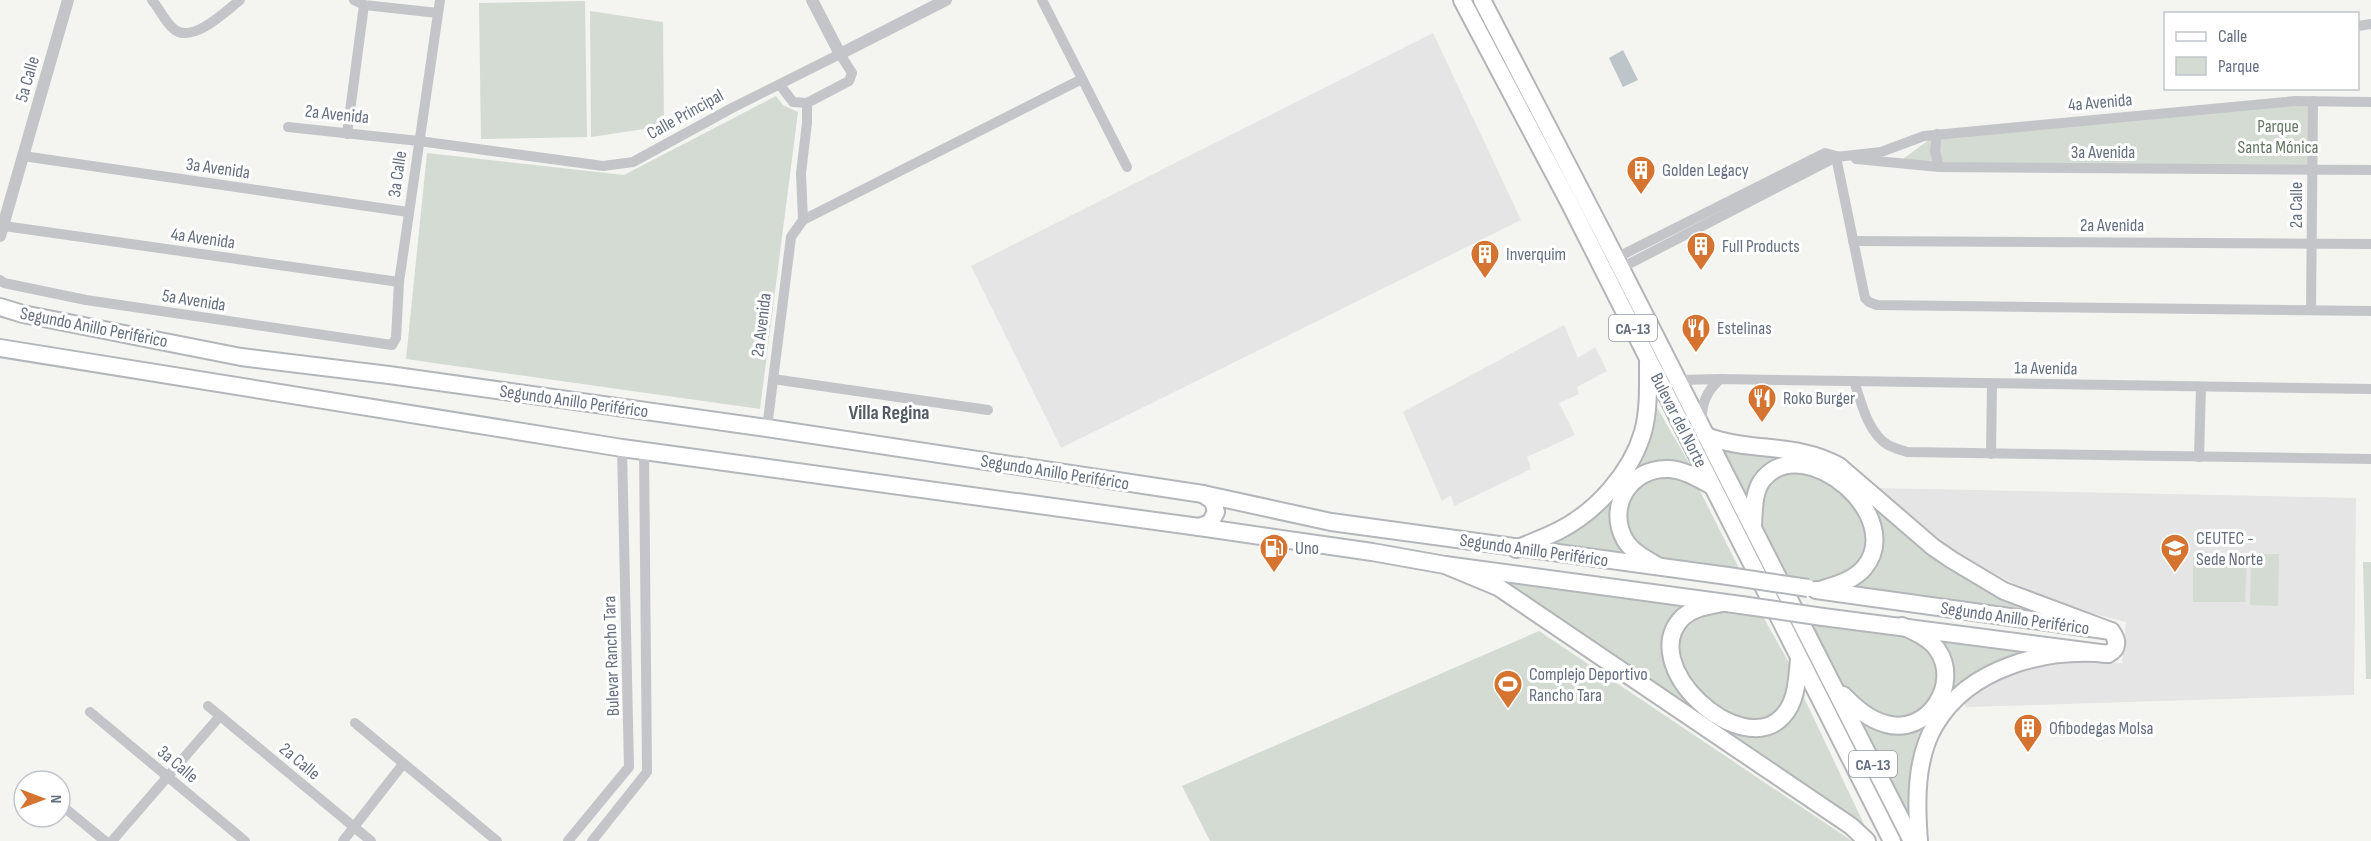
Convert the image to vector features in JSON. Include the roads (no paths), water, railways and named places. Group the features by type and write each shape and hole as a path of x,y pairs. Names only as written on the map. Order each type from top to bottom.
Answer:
{"main road":[{"name":"Bulevar del Norte","path":"1464,0 1570,204 1892,841"},
{"name":"Bulevar del Norte","path":"1482,0 1912,841"},
{"path":"1492,0 1513,42 1513,60"},
{"name":"Segundo Anillo Periférico","path":"0,306 23,314 241,357 389,375 768,428 1203,494 1331,522 2111,631"},
{"name":"Segundo Anillo Periférico","path":"0,348 622,448 1199,527 1372,552 1445,566 2108,654"},
{"path":"210,381 217,366 213,351"},
{"path":"238,386 233,371 241,357"},
{"path":"1516,549 1560,530 1587,512 1610,491 1629,462 1642,432 1647,404 1648,359"},
{"path":"1704,432 1727,444 1804,451 1822,456 1839,466 1933,547 1973,572 2004,591 2111,631 2116,637 2117,645 2114,651 2108,654 2083,652 2049,656 2021,663 1990,674 1960,695 1935,725 1926,747 1917,784 1919,841"},
{"path":"1753,527 1755,497 1763,479 1776,468 1794,464 1815,468 1837,479 1852,492 1865,508 1872,524 1874,540 1872,554 1865,567 1856,575 1842,583 1814,589"},
{"path":"1658,566 1641,556 1626,542 1619,527 1618,508 1623,492 1637,477 1654,470 1684,472 1712,486"},
{"path":"1199,527 1210,523 1216,512 1213,501 1203,494"},
{"path":"1445,566 1498,587 1851,826 1867,841"},
{"path":"1722,603 1697,608 1683,618 1674,632 1672,649 1675,667 1683,684 1698,702 1722,718 1743,727 1758,729 1773,724 1783,716 1794,699 1799,658"},
{"path":"1834,687 1861,712 1888,725 1901,726 1917,721 1930,713 1944,690 1946,674 1943,660 1937,648 1902,626"}],"street":[{"name":"5a Calle","path":"2,231 68,0"},
{"path":"152,0 175,30 184,32 195,31 207,26 240,0"},
{"name":"3a Calle","path":"386,345 392,345 396,338 399,282 408,212 440,0"},
{"path":"780,85 793,102 807,103 849,81 852,73 812,0"},
{"name":"Calle Principal","path":"419,141 603,166 633,162 732,108 946,0"},
{"path":"1042,0 1127,167"},
{"path":"347,134 359,2 438,13"},
{"path":"800,224 1082,79"},
{"name":"4a Avenida","path":"1836,157 1881,152 1937,134 2295,100 2371,102"},
{"name":"2a Calle","path":"2311,310 2313,101"},
{"name":"2a Avenida","path":"768,428 791,237 800,224 801,173 807,103"},
{"name":"2a Avenida","path":"288,127 419,141"},
{"path":"1937,134 1935,151 1939,167"},
{"name":"3a Avenida","path":"23,156 408,212"},
{"name":"3a Avenida","path":"1836,157 1939,167 2371,170"},
{"path":"1618,263 1836,157 1865,298 1877,305 2371,311"},
{"name":"4a Avenida","path":"2,231 399,282"},
{"name":"2a Avenida","path":"1853,241 2371,244"},
{"name":"5a Avenida","path":"0,280 4,283 86,300 386,345"},
{"path":"773,379 988,410"},
{"path":"1704,432 1704,400 1710,388 1720,379"},
{"name":"1a Avenida","path":"1678,380 2371,389"},
{"path":"1854,381 1866,415 1878,436 1888,445 1907,452 2371,459"},
{"path":"1991,454 1992,384"},
{"path":"2199,457 2201,387"},
{"name":"Bulevar Rancho Tara","path":"568,841 629,767 622,448"},
{"name":"Bulevar Rancho Tara","path":"592,841 647,772 644,451"},
{"name":"2a Calle","path":"208,706 371,841"},
{"name":"3a Calle","path":"90,712 245,841"},
{"path":"112,841 220,716"},
{"path":"355,723 496,841"},
{"path":"630,741 648,741"},
{"path":"343,841 403,764"},
{"path":"72,814 105,841"}],"place":[{"name":"Golden Legacy","path":"1641,196"},
{"name":"Full Products","path":"1701,272"},
{"name":"Inverquim","path":"1485,280"},
{"name":"Estelinas","path":"1696,354"},
{"name":"Roko Burger","path":"1762,424"},
{"name":"Uno","path":"1274,574"},
{"name":"CEUTEC - Sede Norte","path":"2175,574"},
{"name":"Complejo Deportivo Rancho Tara","path":"1508,710"},
{"name":"Ofibodegas Molsa","path":"2028,754"}],"district":[{"name":"Villa Regina","path":"889,412"}],"park label":[{"name":"Parque Santa Mónica","path":"2278,136"}]}
